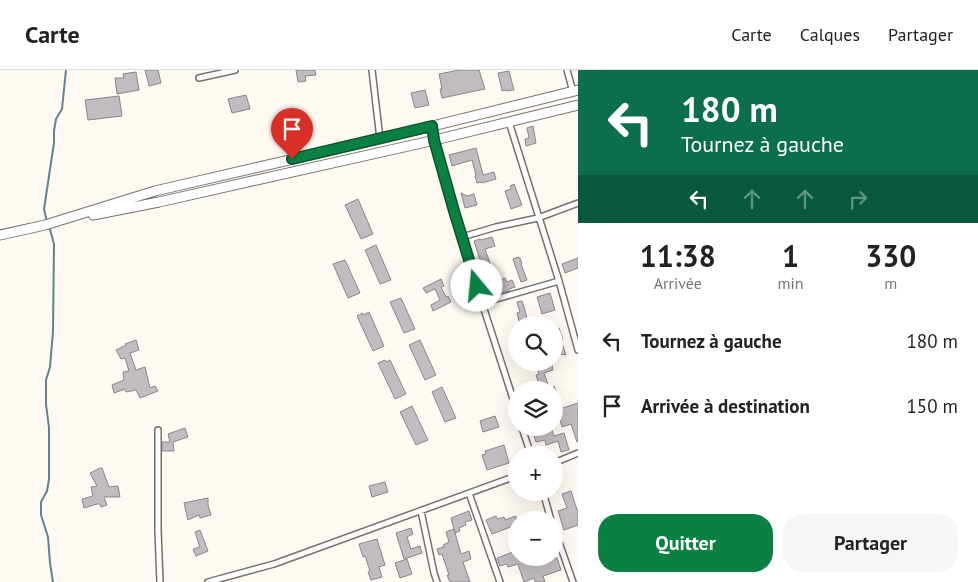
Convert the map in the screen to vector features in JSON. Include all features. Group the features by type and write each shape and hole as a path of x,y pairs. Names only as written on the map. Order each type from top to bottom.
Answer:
{"highway":[{"path":"48,224 155,191 380,139 575,91"},
{"path":"0,235 168,200 434,140 578,105"}],"street":[{"path":"199,78 235,70"},
{"path":"372,70 380,139"},
{"path":"567,70 575,91"},
{"path":"509,122 559,281 578,350"},
{"path":"432,126 434,140 462,238 508,383"},
{"path":"462,238 496,227 538,218 578,203"},
{"path":"482,303 559,281"},
{"path":"158,430 160,582"},
{"path":"563,459 578,454"},
{"path":"208,582 274,564 508,479"},
{"path":"469,493 500,582"},
{"path":"420,511 437,582"},
{"path":"563,554 573,582"}],"building":[{"path":"145,70 158,70 161,83 149,86"},
{"path":"296,70 315,70 316,75 305,76 306,81 298,82"},
{"path":"459,70 479,70 485,89 442,98 439,74"},
{"path":"509,71 514,90 502,91 498,73"},
{"path":"136,72 139,90 117,94 115,78 124,78 123,74"},
{"path":"425,90 429,105 415,108 411,93"},
{"path":"246,95 250,109 232,113 228,99"},
{"path":"119,96 122,116 88,120 85,100"},
{"path":"533,126 536,143 526,146 525,139 529,138 527,128"},
{"path":"476,148 483,175 494,172 496,179 477,183 472,160 452,166 449,155"},
{"path":"514,184 522,205 511,209 505,191 511,189 510,186"},
{"path":"461,193 467,196 474,194 477,205 465,208"},
{"path":"358,199 373,234 361,239 345,205"},
{"path":"492,237 495,246 485,249 491,266 483,269 474,241"},
{"path":"376,245 391,280 380,284 365,250"},
{"path":"519,257 527,280 521,282 513,259"},
{"path":"578,258 578,268 565,273 562,264"},
{"path":"345,260 360,293 348,298 333,264"},
{"path":"505,278 507,282 512,280 515,287 509,289 509,291 493,295 491,289 500,286 498,281"},
{"path":"441,279 444,286 441,287 451,302 433,311 431,305 440,300 435,289 426,293 423,288"},
{"path":"550,293 555,310 542,314 537,297"},
{"path":"401,298 415,329 404,333 390,302"},
{"path":"522,301 526,316 518,316 517,313 520,312 517,302"},
{"path":"369,312 384,346 373,351 357,316"},
{"path":"136,340 139,350 130,353 136,370 145,367 150,388 155,386 158,391 140,398 136,390 126,392 125,389 114,393 112,385 124,380 123,372 129,371 125,358 121,359 116,350"},
{"path":"420,340 436,375 425,380 409,345"},
{"path":"385,360 386,362 390,360 406,394 395,399 378,363"},
{"path":"538,371 550,371 544,373 547,381 538,381 536,375 539,374"},
{"path":"442,387 456,418 445,422 432,392"},
{"path":"578,403 578,442 571,424 563,427 563,408"},
{"path":"412,406 428,440 416,445 400,412"},
{"path":"495,416 499,427 483,432 480,421"},
{"path":"185,428 188,437 173,442 174,451 162,451 162,442 170,442 168,434"},
{"path":"564,433 569,450 563,452 563,446 559,446 558,441 546,445 545,440 536,442 534,436 563,436"},
{"path":"504,445 508,463 487,470 482,455 486,454 485,451"},
{"path":"102,468 109,487 118,486 120,497 104,497 107,505 101,507 100,504 97,504 84,508 82,499 93,496 91,487 97,486 90,473"},
{"path":"385,482 388,492 372,497 369,486"},
{"path":"571,491 578,509 578,525 564,530 563,511 558,511 567,508 563,494"},
{"path":"208,498 211,515 200,518 199,515 188,520 184,503"},
{"path":"469,511 472,520 465,522 466,525 459,528 460,531 455,533 451,518"},
{"path":"496,516 497,519 504,517 505,520 508,519 508,528 492,534 486,520"},
{"path":"411,528 413,534 407,537 411,549 420,546 422,553 404,559 396,533"},
{"path":"454,529 461,554 469,551 471,559 463,562 470,582 450,582 442,554 439,555 437,549 444,547 443,545 449,542 446,532"},
{"path":"200,530 208,551 196,556 193,549 200,547 195,532"},
{"path":"377,539 385,565 379,567 382,577 371,580 365,556 363,557 359,544"},
{"path":"508,554 508,566 511,566 508,567 507,564 500,566 497,558"},
{"path":"407,559 412,574 400,578 395,563"},
{"path":"519,566 560,566 561,570 543,576 545,582 535,582 534,578 524,582"}],"waterway":[{"path":"47,222 44,209 54,143 54,131 56,119 62,109 66,70"},
{"path":"49,226 54,244 53,331 50,367 46,380 49,428 49,479 47,491 41,502 41,515 48,537 53,582"}],"route":[{"path":"292,159 432,126 434,140 477,286"}]}
